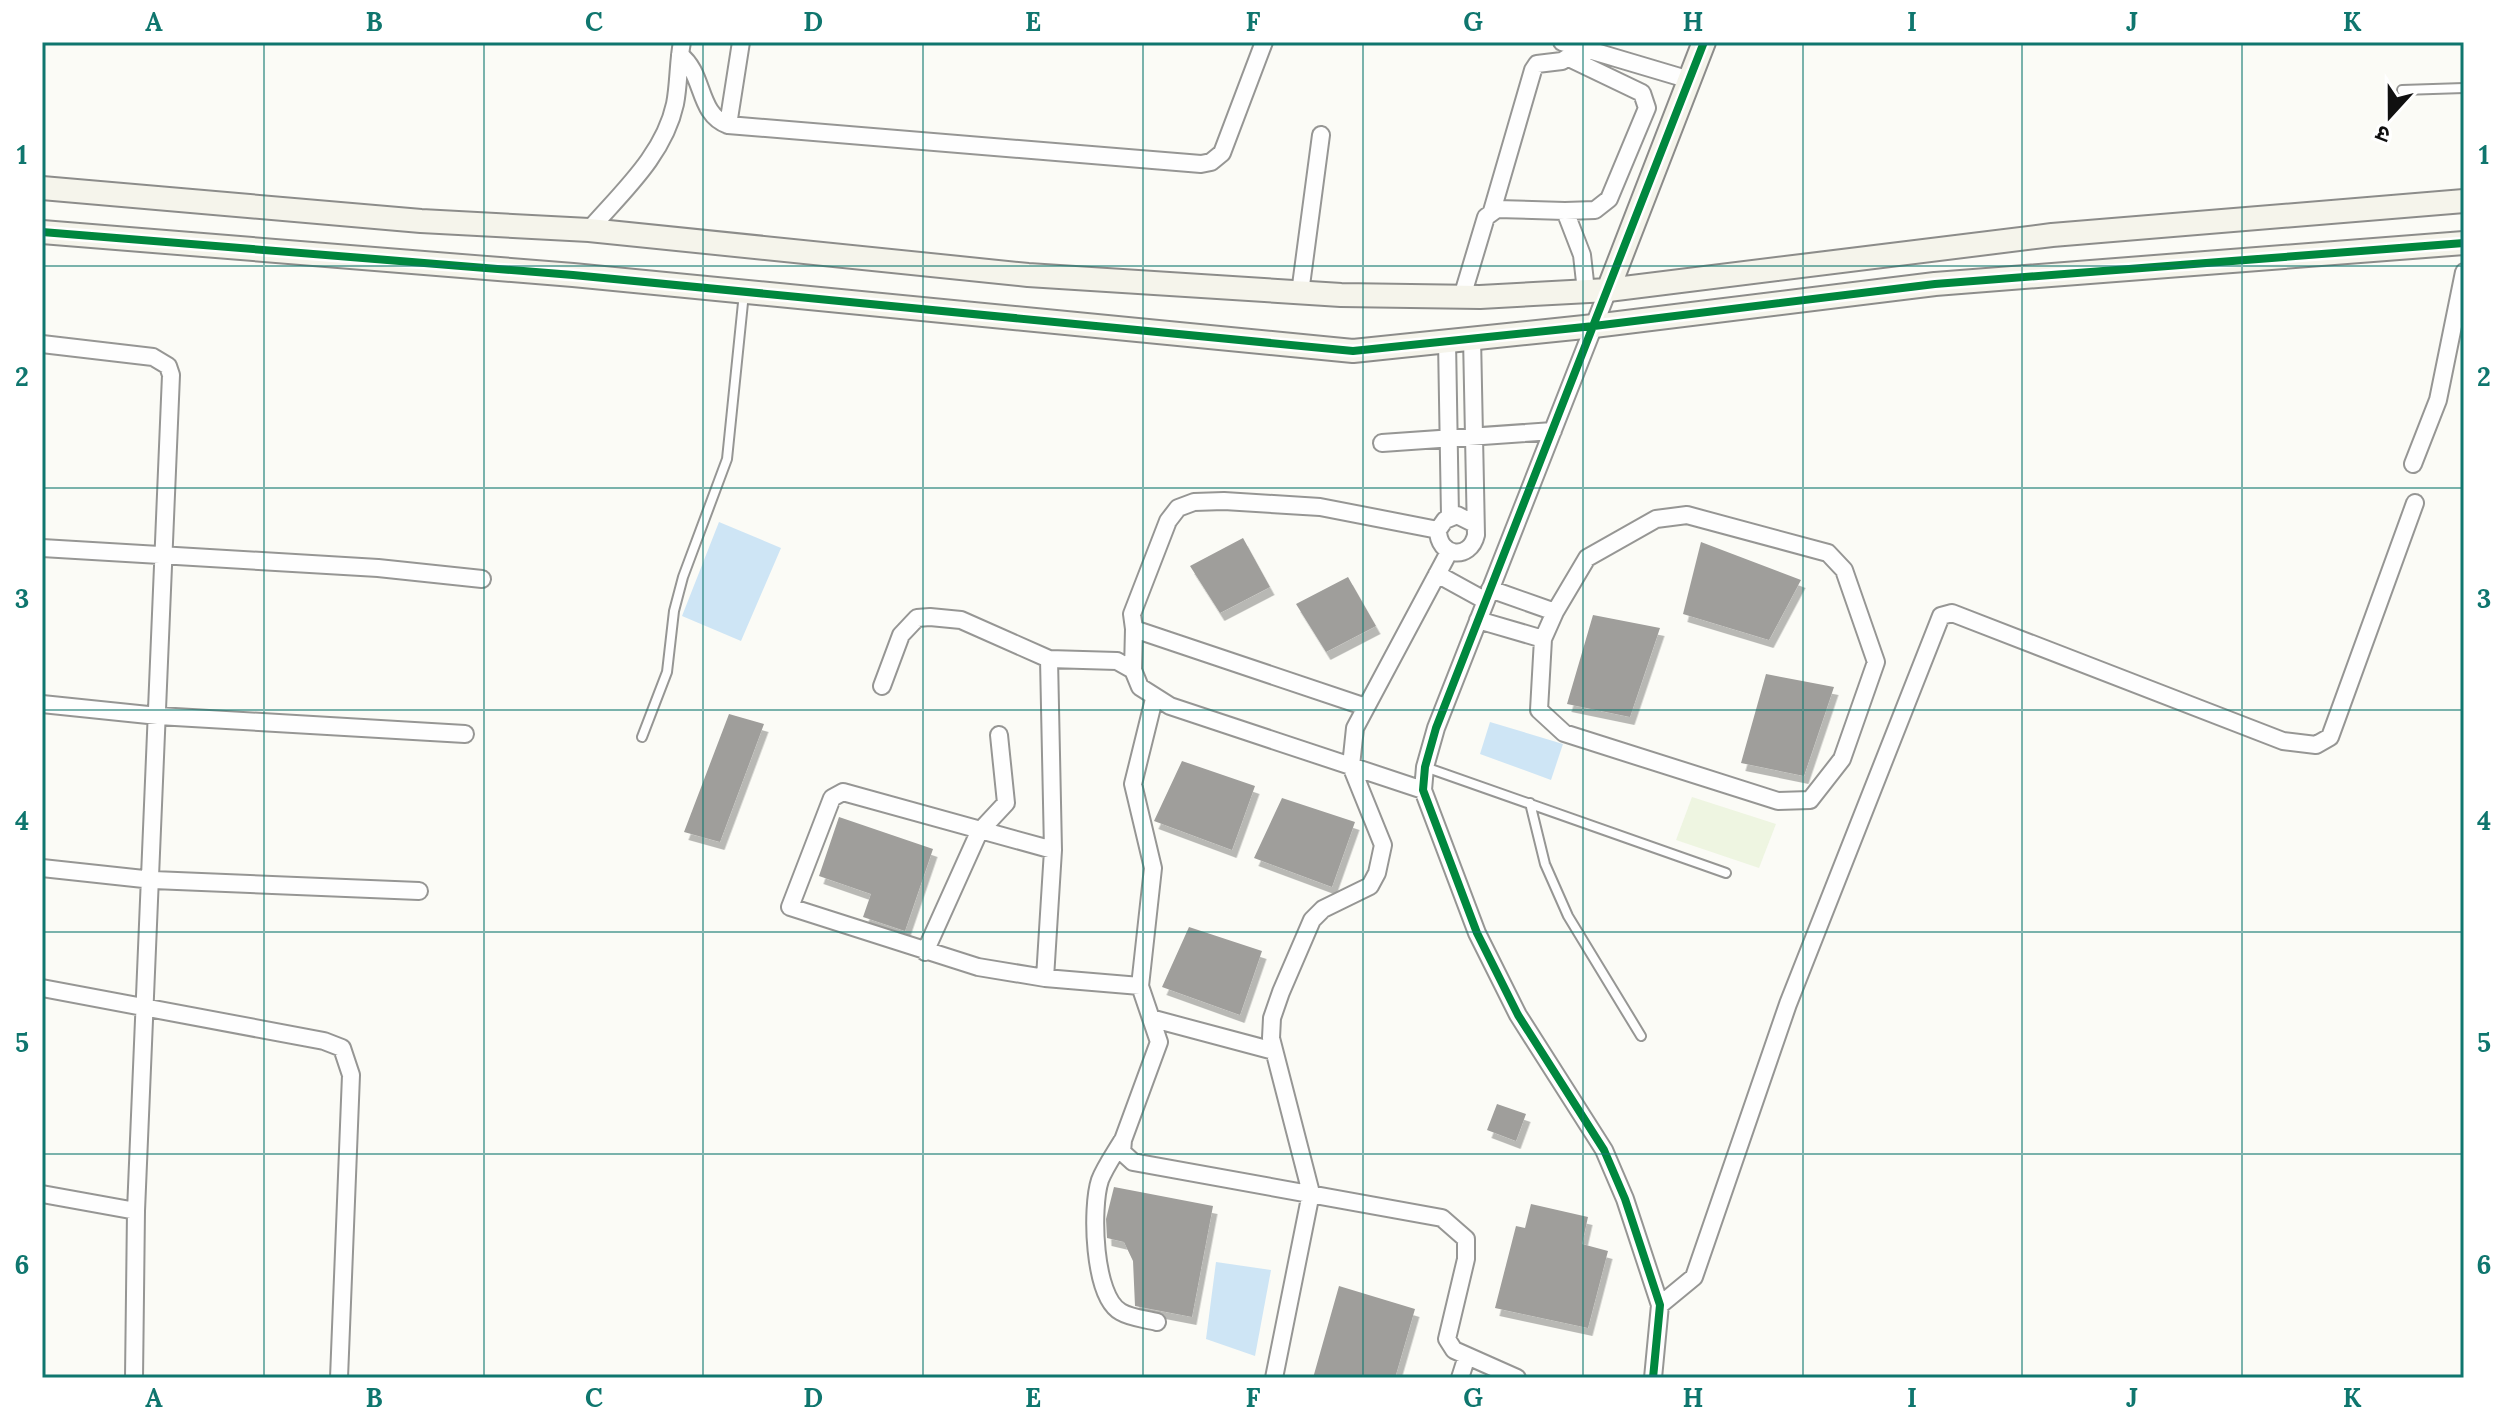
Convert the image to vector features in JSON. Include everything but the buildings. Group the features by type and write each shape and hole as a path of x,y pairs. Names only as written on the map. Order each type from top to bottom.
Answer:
{"street":[{"path":"728,125 741,42"},
{"path":"681,49 695,70 709,113 715,121 728,125 1201,164 1211,162 1222,153 1264,42"},
{"path":"1653,1378 1660,1305 1625,1199 1604,1150 1518,1015 1483,947 1423,790 1425,767 1436,728 1594,326 1597,291 1704,42"},
{"path":"1462,297 1486,217 1492,211 1533,70 1568,47 1610,49 1690,80"},
{"path":"1492,211 1595,210 1609,199 1647,108 1642,93 1568,47"},
{"path":"589,230 641,171 665,136 675,103 681,49"},
{"path":"1300,293 1321,135"},
{"path":"42,188 421,221 589,230 1028,275 1300,293 1462,297 1597,291 2052,235 2464,201"},
{"path":"1565,211 1597,291"},
{"path":"42,232 304,251 1353,351 1594,326 1935,284 2464,243"},
{"path":"2413,464 2438,400 2464,272"},
{"path":"1447,341 1450,516 1438,530 1440,543 1449,552 1462,553 1472,546 1476,535 1473,523 1472,337"},
{"path":"42,344 153,357 168,366 153,880 136,1211 134,1378"},
{"path":"1382,443 1553,431"},
{"path":"1423,790 1154,699 1140,687 1133,670 1132,614 1168,521 1178,508 1194,502 1320,507 1438,530"},
{"path":"1660,1305 1694,1277 1788,1004 1941,616 1952,613 2283,741 2316,745 2330,737 2415,503"},
{"path":"1687,515 1828,553 1844,570 1876,662 1842,759 1810,800 1778,801 1564,733 1539,710 1543,639 1587,558 1656,519 1687,515"},
{"path":"1450,516 1462,516 1473,523"},
{"path":"42,548 378,568 482,579"},
{"path":"1274,1378 1311,1193 1274,1051 1272,1018 1312,920 1323,909 1370,886 1377,873 1383,845 1351,766 1355,728 1449,552"},
{"path":"1437,574 1488,595 1555,612"},
{"path":"882,686 901,635 917,618 961,620 1049,659 1117,661 1133,670"},
{"path":"1478,620 1543,639"},
{"path":"1134,629 1366,707"},
{"path":"1045,978 1053,850 1049,659"},
{"path":"1154,699 1133,784 1153,868 1140,986 1158,1032 1157,1051 1123,1140 1100,1180 1095,1210 1096,1249 1113,1304 1120,1312 1157,1322"},
{"path":"42,704 158,716 465,734"},
{"path":"925,952 981,830 1001,811 1008,794 999,735"},
{"path":"1053,850 843,792 832,798 790,907 978,967 1045,978 1140,986"},
{"path":"42,868 153,880 419,891"},
{"path":"42,988 324,1041 342,1048 351,1075 339,1378"},
{"path":"1154,1019 1274,1051"},
{"path":"1123,1140 1122,1152 1133,1162 1442,1218 1466,1239 1466,1259 1447,1339 1454,1350 1517,1378"},
{"path":"42,1194 136,1211"},
{"path":"1460,1378 1467,1356"}],"lane":[{"path":"2402,90 2464,88"},
{"path":"642,737 664,683 674,611 683,577 727,459 744,292"},
{"path":"1425,767 1726,873"},
{"path":"1530,803 1545,864 1568,916 1641,1036"}],"green space":[{"path":"1692,797 1776,824 1759,868 1676,840"}],"water":[{"path":"719,522 781,548 741,641 682,616"},
{"path":"1490,722 1563,744 1551,780 1480,754"},
{"path":"1216,1262 1271,1270 1255,1356 1206,1339"}],"cycle path":[{"path":"1653,1378 1660,1305 1625,1199 1604,1150 1518,1015 1477,933 1423,790 1425,767 1436,728 1704,42"},
{"path":"42,232 573,275 1353,351 1594,326 1935,284 2464,243"}]}
